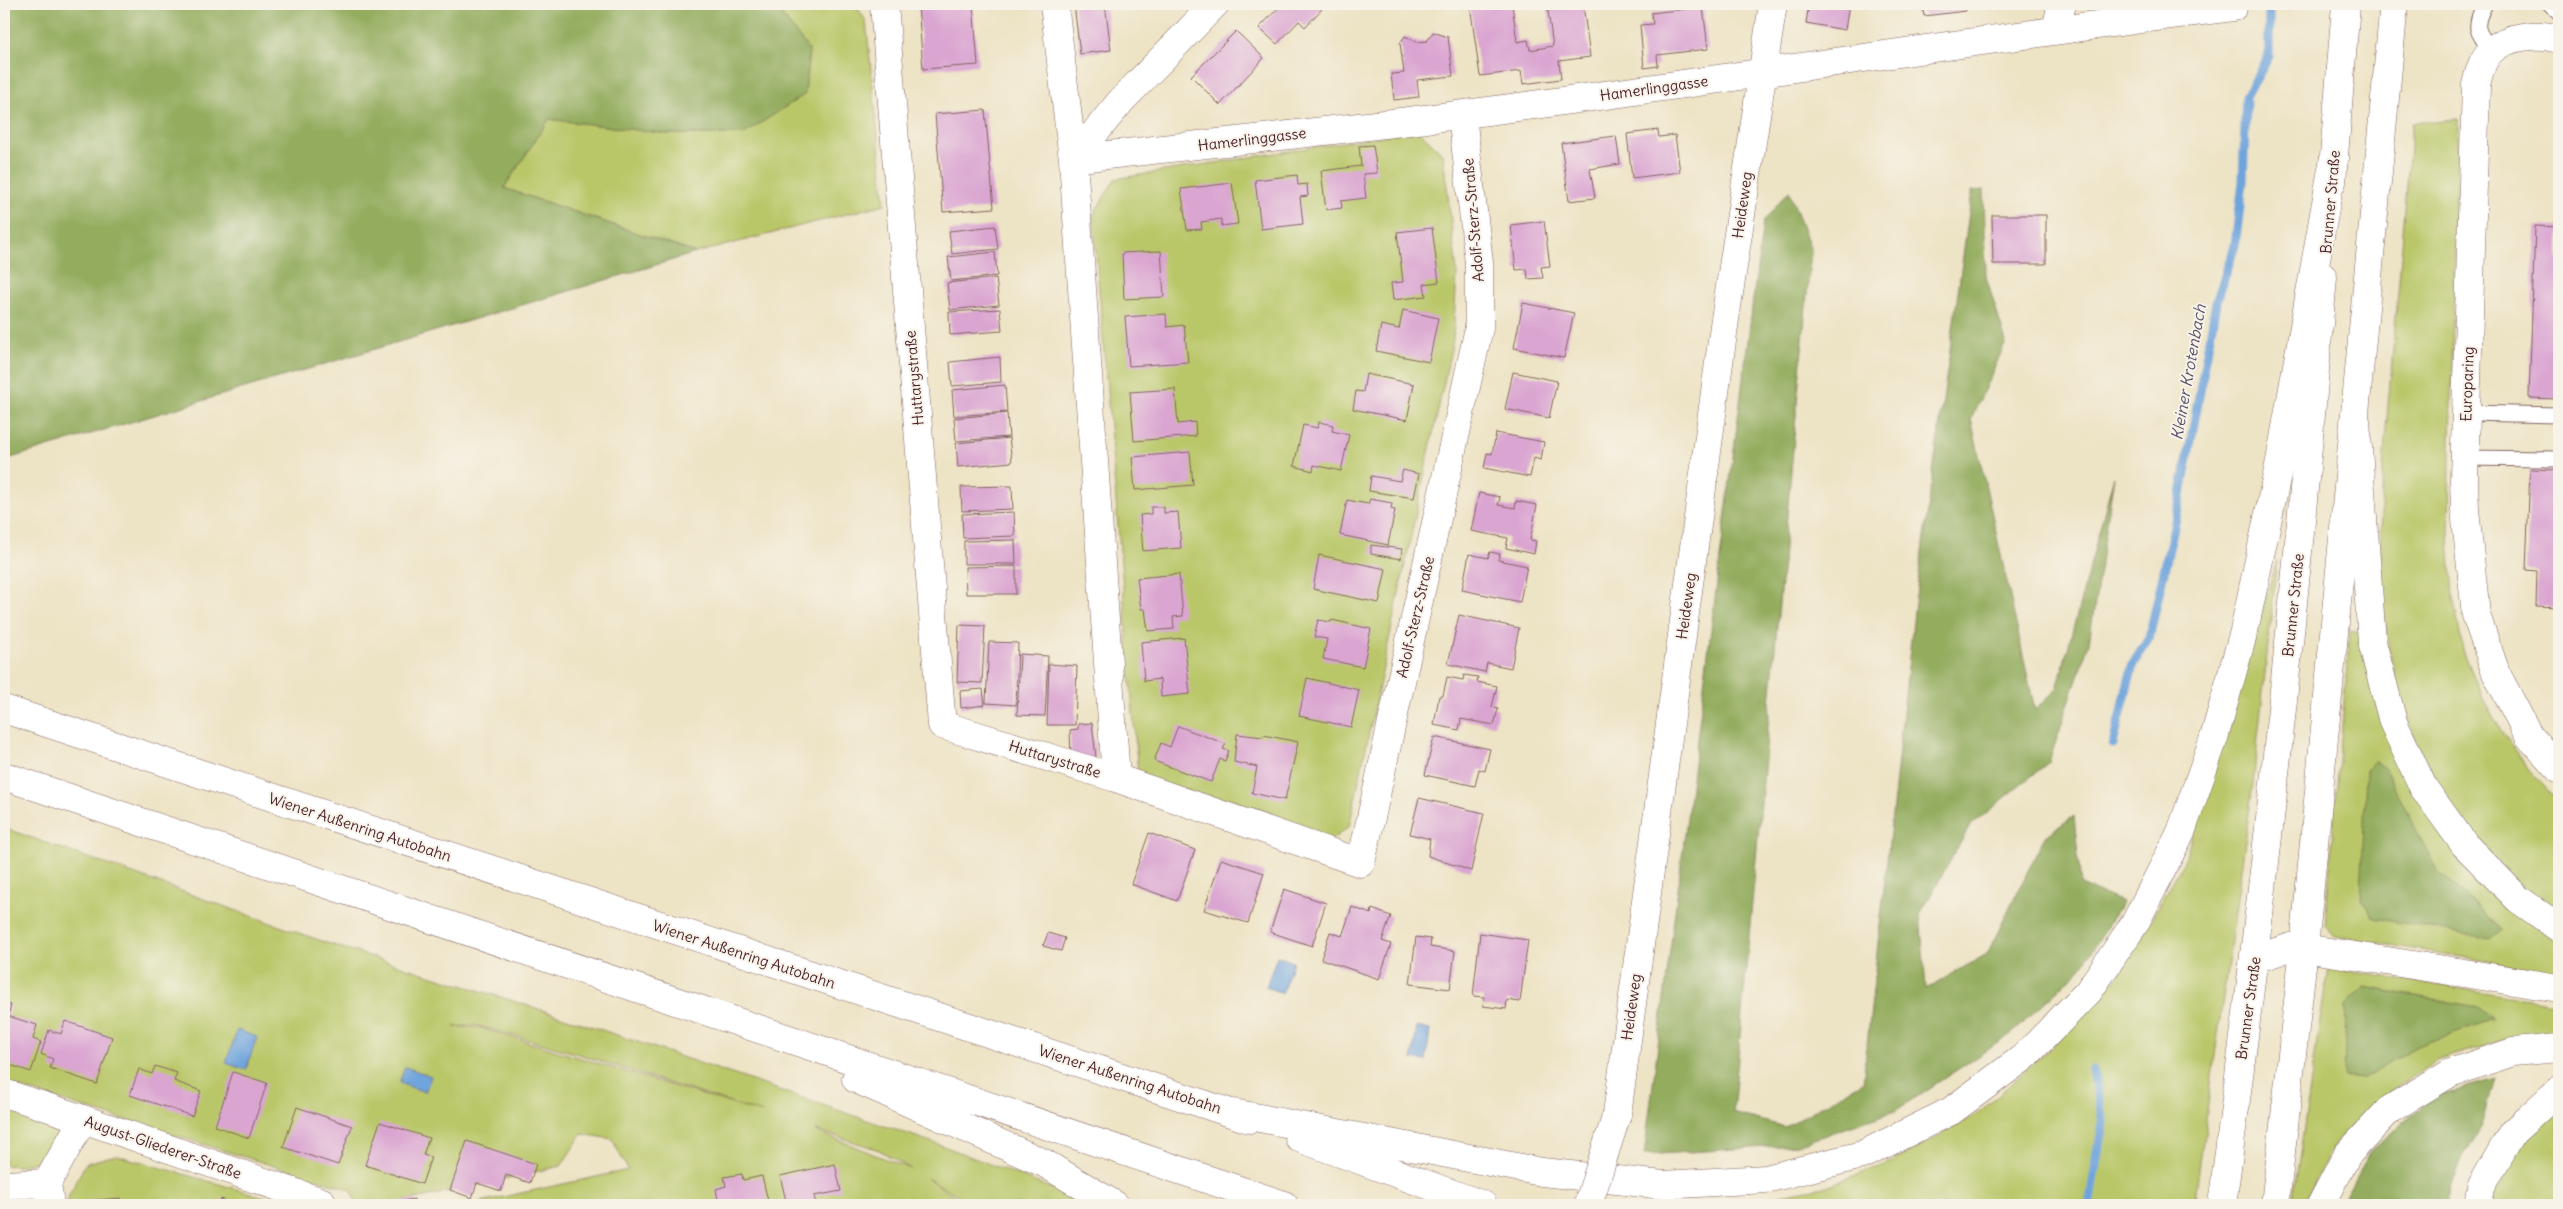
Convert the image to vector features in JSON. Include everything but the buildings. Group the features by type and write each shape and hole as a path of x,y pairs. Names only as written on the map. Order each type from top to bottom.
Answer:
{"main road":[{"name":"Huttarystraße","path":"884,4 942,724 1116,778 1073,159 1054,4"},
{"path":"1073,159 1121,101 1215,4"},
{"name":"Heideweg","path":"1588,1205 1617,1114 1721,346 1773,4"},
{"name":"Brunner Straße","path":"2222,1205 2255,959 2308,464 2346,4"},
{"path":"2275,1205 2304,948 2356,422 2394,4"},
{"name":"Hamerlinggasse","path":"1073,159 1462,115 1761,74 2059,16 2233,6"},
{"path":"2487,57 2510,40 2529,36 2548,36 2559,40"},
{"name":"Europaring","path":"2487,57 2476,85 2465,413 2465,510 2476,615 2496,673 2529,736 2559,769"},
{"name":"Adolf-Sterz-Straße","path":"1116,778 1360,863 1480,328 1479,263 1462,115"},
{"path":"1233,1113 1542,1172 1663,1185 1766,1179 1862,1155 1951,1111 2024,1057 2088,992 2135,923 2180,832 2214,738 2244,632 2280,461 2334,158"},
{"path":"2356,422 2372,642 2394,722 2423,787 2464,844 2518,899 2559,928"},
{"name":"Wiener Außenring Autobahn","path":"4,709 1233,1113 1399,1177 1483,1205"},
{"path":"4,776 1284,1205"},
{"path":"2255,959 2291,947 2304,948 2559,988"},
{"path":"698,1010 1044,1163 1115,1205"},
{"path":"2321,1205 2347,1155 2389,1110 2450,1073 2513,1052 2559,1048"},
{"path":"2478,1205 2481,1187 2512,1134 2559,1090"},
{"name":"August-Gliederer-Straße","path":"4,1093 83,1118 322,1202"},
{"path":"4,1186 48,1194 83,1118"}],"lane":[{"path":"2485,4 2476,19 2478,33 2487,57"},
{"path":"2550,4 2559,12"},
{"path":"2465,413 2559,415"},
{"path":"2465,458 2559,460"}],"green space":[{"path":"4,4 773,4 809,50 805,94 744,134 668,134 549,119 504,188 696,253 4,460"},
{"path":"773,4 855,4 866,21 885,204 696,253 504,188 549,119 668,134 744,134 805,94 809,50"},
{"path":"2458,119 2450,442 2449,538 2453,597 2463,650 2483,699 2502,732 2533,774 2559,803 2559,913 2521,885 2498,863 2464,822 2431,771 2408,719 2393,666 2384,611 2381,556 2381,499 2412,123"},
{"path":"1418,130 1443,154 1457,272 1453,340 1349,827 1320,848 1138,774 1093,215 1115,179"},
{"path":"1984,190 1986,277 2006,342 1971,419 2035,710 2057,689 2114,476 2089,643 2049,762 1970,826 1920,914 1926,989 1987,954 2045,836 2074,816 2081,885 2122,902 2081,968 2011,1034 1895,1111 1797,1145 1644,1155 1763,222 1789,191 1811,250 1733,1113 1785,1127 1863,1082 1915,603 1972,191"},
{"path":"2277,561 2253,784 2194,1205 1729,1205 1824,1187 1894,1161 1979,1113 2081,1019 2120,973 2184,862"},
{"path":"2350,631 2361,633 2381,721 2510,909 2559,942 2559,973 2335,936 2325,926"},
{"path":"2375,760 2385,769 2437,870 2502,930 2491,939 2374,918 2361,899 2366,770"},
{"path":"4,828 330,944 558,1015 946,1147 1063,1193 1081,1205 975,1205 927,1178 968,1205 466,1205 628,1170 612,1139 582,1134 561,1166 389,1205 356,1205 352,1190 4,1083","holes":["476,1025 578,1054 762,1113 478,1027 454,1027","816,1131 879,1150 911,1169"]},
{"path":"2328,968 2559,1004 2559,1035 2504,1040 2436,1061 2378,1101 2334,1145 2307,1197 2293,1200"},
{"path":"2364,987 2478,1007 2493,1019 2417,1046 2362,1079 2344,1077 2346,1005"},
{"path":"2495,1079 2482,1127 2459,1164 2446,1205 2340,1205 2371,1150 2433,1097"},
{"path":"2559,1105 2559,1205 2491,1205 2492,1195 2519,1144"},
{"path":"5,1111 40,1121 56,1129 57,1139 45,1160 20,1166 4,1165"},
{"path":"116,1155 293,1205 67,1205 69,1195 86,1163"}],"water":[{"path":"1277,956 1293,962 1282,993 1266,987"},
{"path":"1417,1027 1430,1030 1426,1061 1412,1059"},
{"path":"237,1030 257,1037 246,1070 226,1063"},
{"path":"405,1067 431,1076 425,1092 399,1083"}],"waterway":[{"name":"Kleiner Krotenbach","path":"2113,744 2133,664 2149,638 2180,500 2216,303 2235,245 2243,182 2246,97 2269,56 2269,4"},
{"path":"2089,1205 2103,1122 2093,1070"}]}
